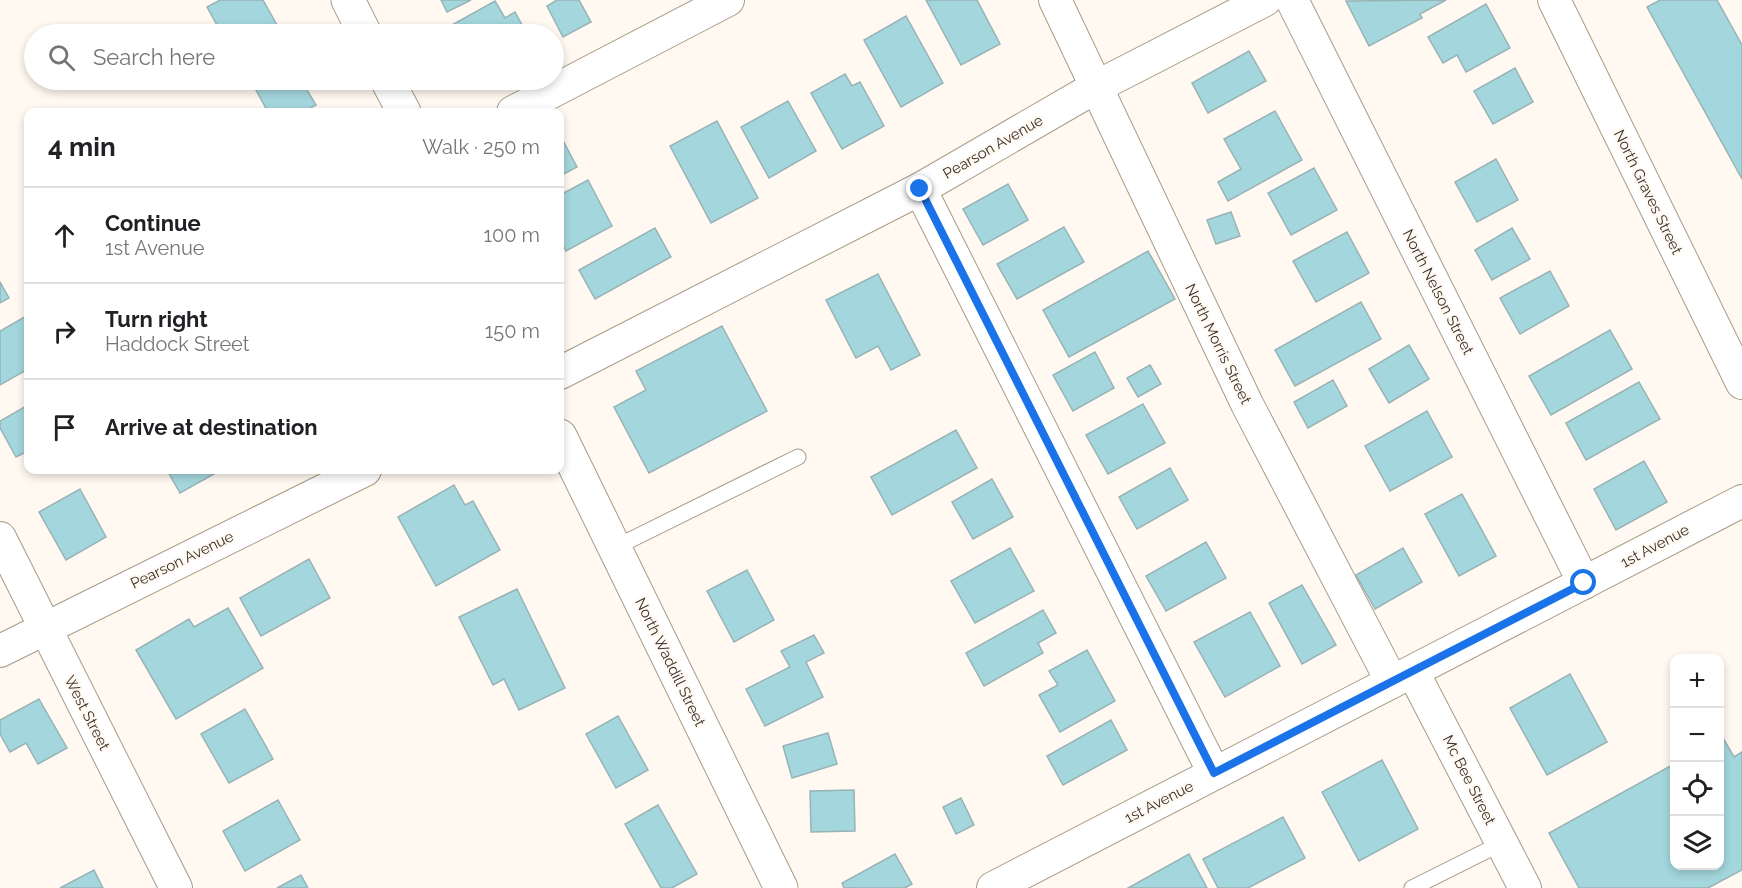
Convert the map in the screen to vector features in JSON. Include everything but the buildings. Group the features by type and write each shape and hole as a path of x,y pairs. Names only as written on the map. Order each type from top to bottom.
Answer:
{"street":[{"path":"348,0 360,24"},
{"name":"North Morris Street","path":"1055,0 1247,404 1403,677"},
{"name":"Pearson Avenue","path":"564,371 920,189 1096,87 1266,0"},
{"name":"North Nelson Street","path":"1292,0 1584,583"},
{"name":"North Graves Street","path":"1554,0 1742,383"},
{"path":"564,84 717,2"},
{"path":"392,90 402,108"},
{"path":"520,108 554,90"},
{"path":"920,189 1214,773"},
{"name":"North Waddill Street","path":"564,444 781,888"},
{"name":"Pearson Avenue","path":"0,651 357,474"},
{"name":"1st Avenue","path":"993,888 1742,501"},
{"name":"West Street","path":"0,538 176,888"},
{"name":"Mc Bee Street","path":"1403,677 1502,843 1525,888"}],"lane":[{"path":"614,548 798,457"},
{"path":"1412,888 1502,843"}],"route":[{"path":"920,189 1214,773 1584,583"}]}
